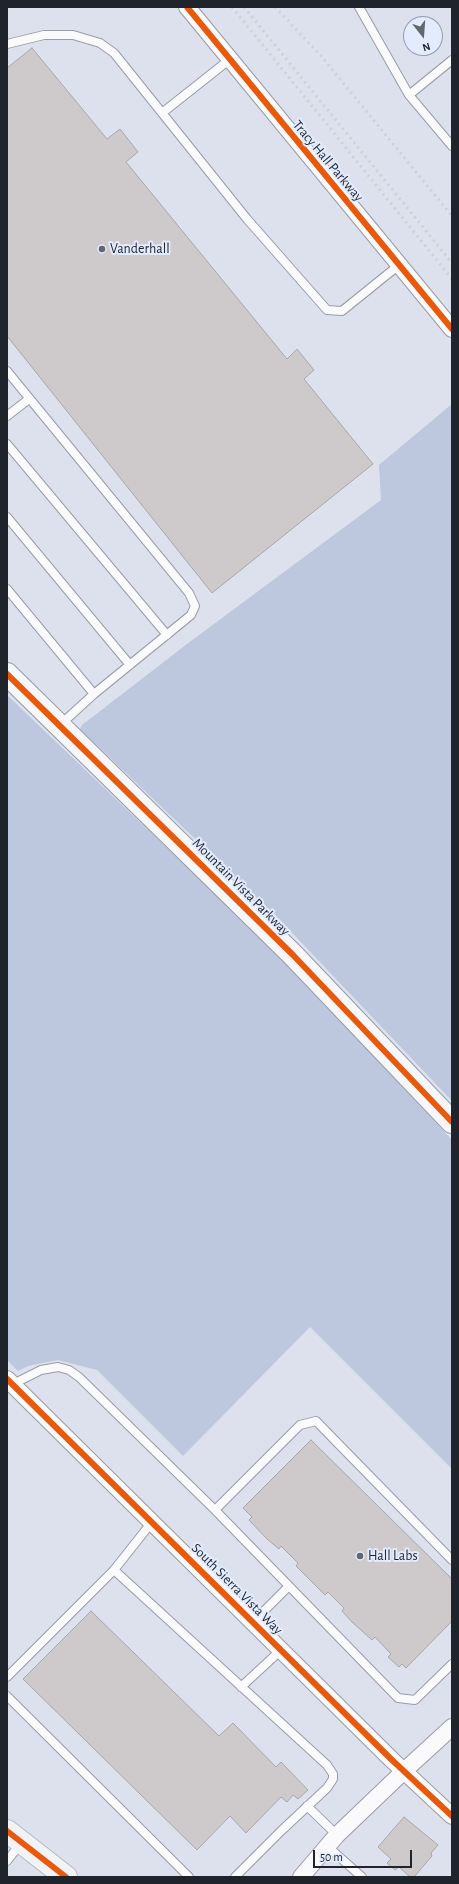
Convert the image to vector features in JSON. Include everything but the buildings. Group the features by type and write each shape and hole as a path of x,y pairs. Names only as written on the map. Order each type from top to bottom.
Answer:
{"main road":[{"path":"14,1837 66,1877"}],"street":[{"name":"Tracy Hall Parkway","path":"187,7 229,60 452,329"},
{"name":"Mountain Vista Parkway","path":"7,674 293,955 452,1122"},
{"name":"South Sierra Vista Way","path":"10,1382 404,1771 452,1816"},
{"path":"301,1877 332,1841 452,1727"}],"lane":[{"path":"359,7 409,95 452,146"},
{"path":"7,44 29,38 59,34 73,35 100,43 114,53 247,219 327,310 342,311 399,265"},
{"path":"162,113 229,60"},
{"path":"409,95 452,60"},
{"path":"7,371 29,399 42,411 189,593 195,606 191,615 94,694 60,726"},
{"path":"7,416 29,399"},
{"path":"7,444 167,635"},
{"path":"7,517 130,665"},
{"path":"7,588 94,694"},
{"path":"10,1382 41,1370 58,1367 69,1370 79,1377 215,1510 288,1587 398,1698 415,1700 452,1664"},
{"path":"215,1510 300,1425 316,1421 452,1560"},
{"path":"7,1677 114,1570 152,1522"},
{"path":"114,1570 330,1769 333,1779 331,1784 235,1877"},
{"path":"253,1622 288,1587"},
{"path":"241,1687 281,1650"},
{"path":"7,1696 188,1877"},
{"path":"307,1806 332,1841 362,1877"},
{"path":"7,1861 14,1837"}],"shaded area":[{"path":"452,404 452,1101 280,920 80,729 82,725 187,644 381,500 379,465"},
{"path":"7,695 277,953 452,1140 452,1469 310,1327 183,1456 97,1370 58,1360 28,1366 18,1371 7,1360"}],"railway":[{"path":"232,7 452,279"},
{"path":"244,7 452,263"},
{"path":"275,7 322,57 452,216"}],"cycle path":[{"path":"187,7 452,329"},
{"path":"7,674 293,955 452,1122"},
{"path":"7,1379 392,1760 452,1816"},
{"path":"7,1831 66,1877"}],"place":[{"name":"Vanderhall","path":"102,249"},
{"name":"Hall Labs","path":"360,1556"}]}
